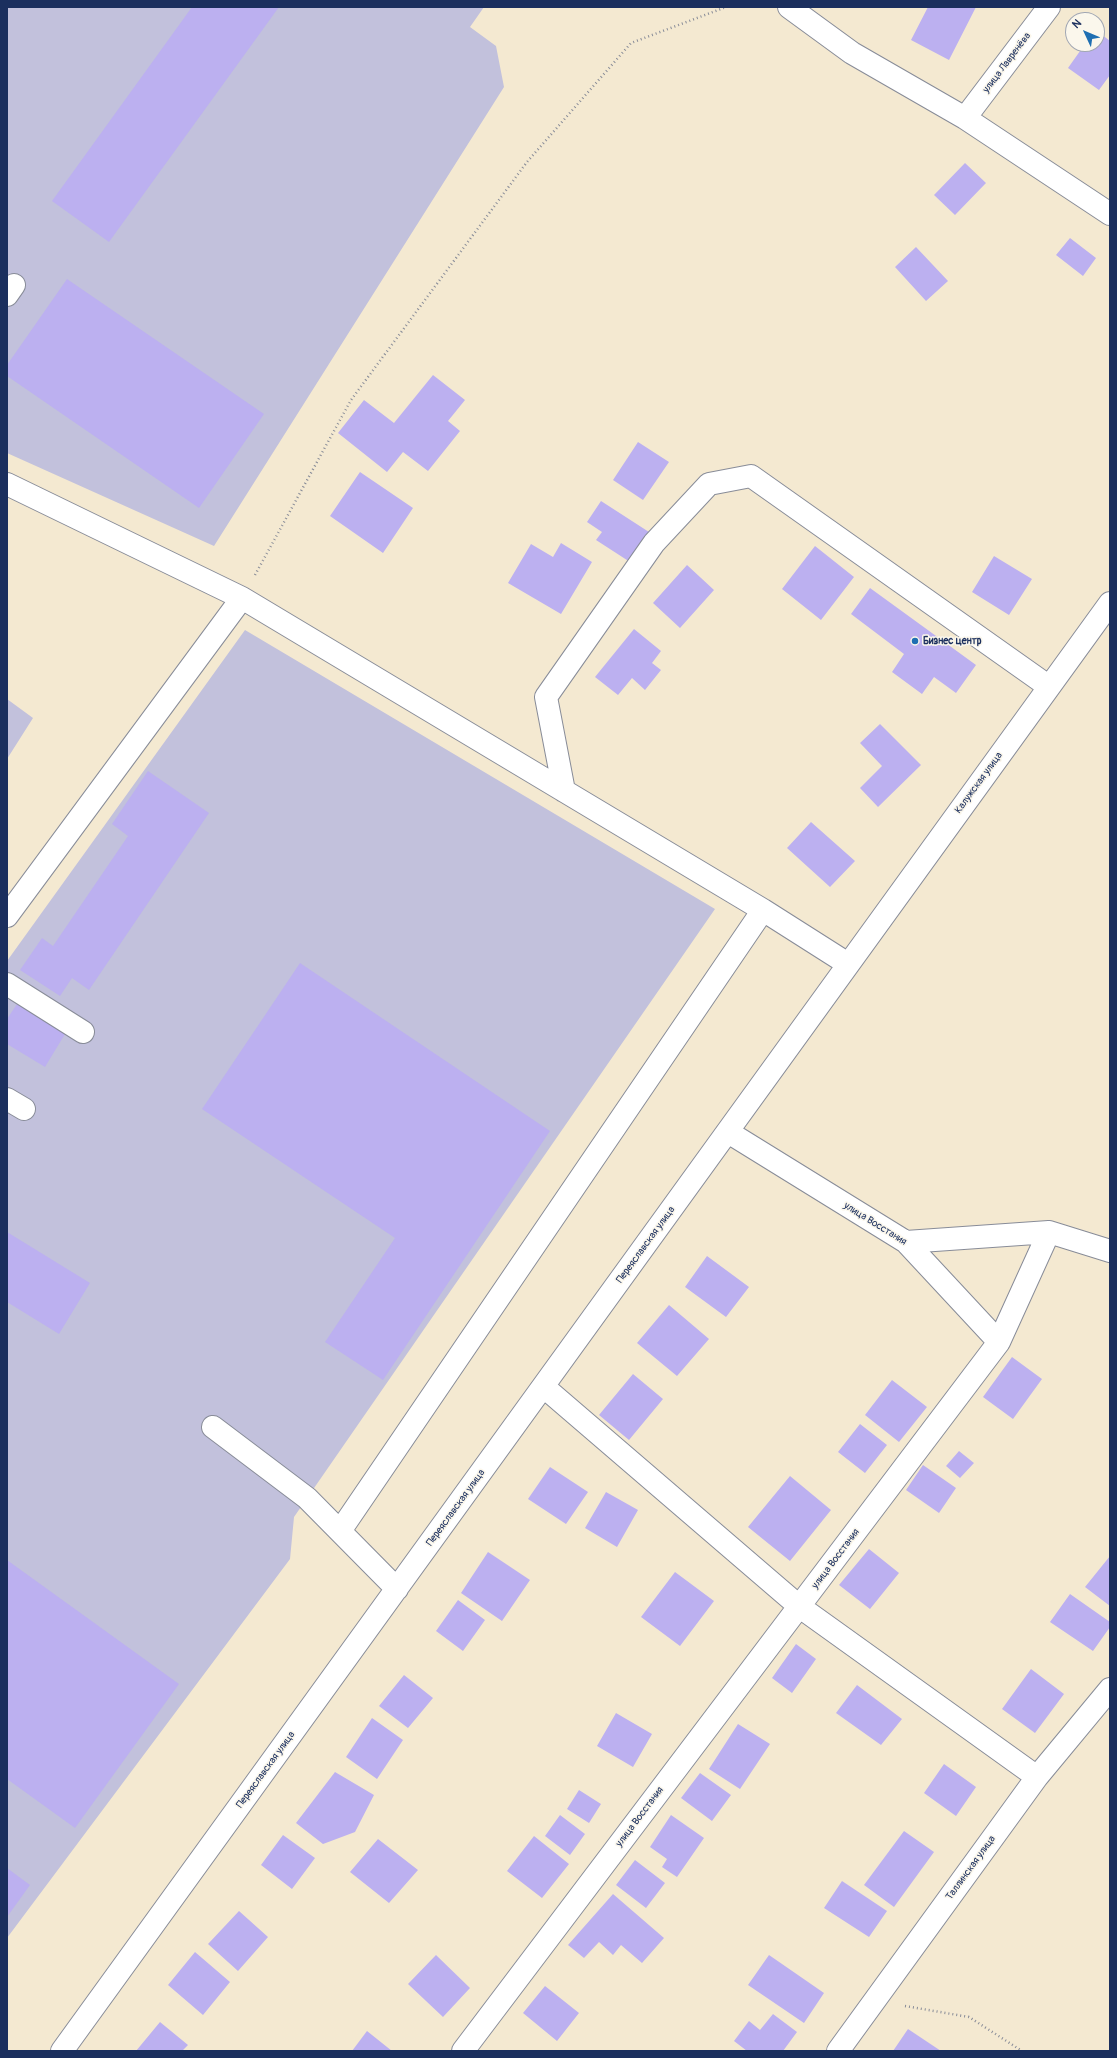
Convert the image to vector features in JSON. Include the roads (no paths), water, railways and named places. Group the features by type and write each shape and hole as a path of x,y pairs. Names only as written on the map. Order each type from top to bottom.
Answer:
{"street":[{"path":"789,7 852,53 965,118 1110,214"},
{"name":"улица Лавренёва","path":"965,118 1049,7"},
{"path":"564,792 546,697 654,543 709,484 751,476 1048,686"},
{"path":"7,484 242,598 564,792 764,910 848,964"},
{"path":"7,916 242,598"},
{"name":"Калужская улица","path":"848,964 1048,686 1110,603"},
{"path":"340,1531 764,910"},
{"name":"Переяславская улица","path":"62,2051 544,1387 848,964"},
{"path":"7,984 83,1032"},
{"name":"улица Восстания","path":"463,2051 999,1342 906,1242 728,1132"},
{"path":"906,1242 1049,1232 1110,1252"},
{"path":"999,1342 1049,1232"},
{"path":"544,1387 800,1607 1037,1778"},
{"path":"214,1426 307,1498 397,1589"},
{"name":"Таллинская улица","path":"838,2051 1037,1778 1110,1690"}],"place":[{"name":"Бизнес центр","path":"915,641"}]}
